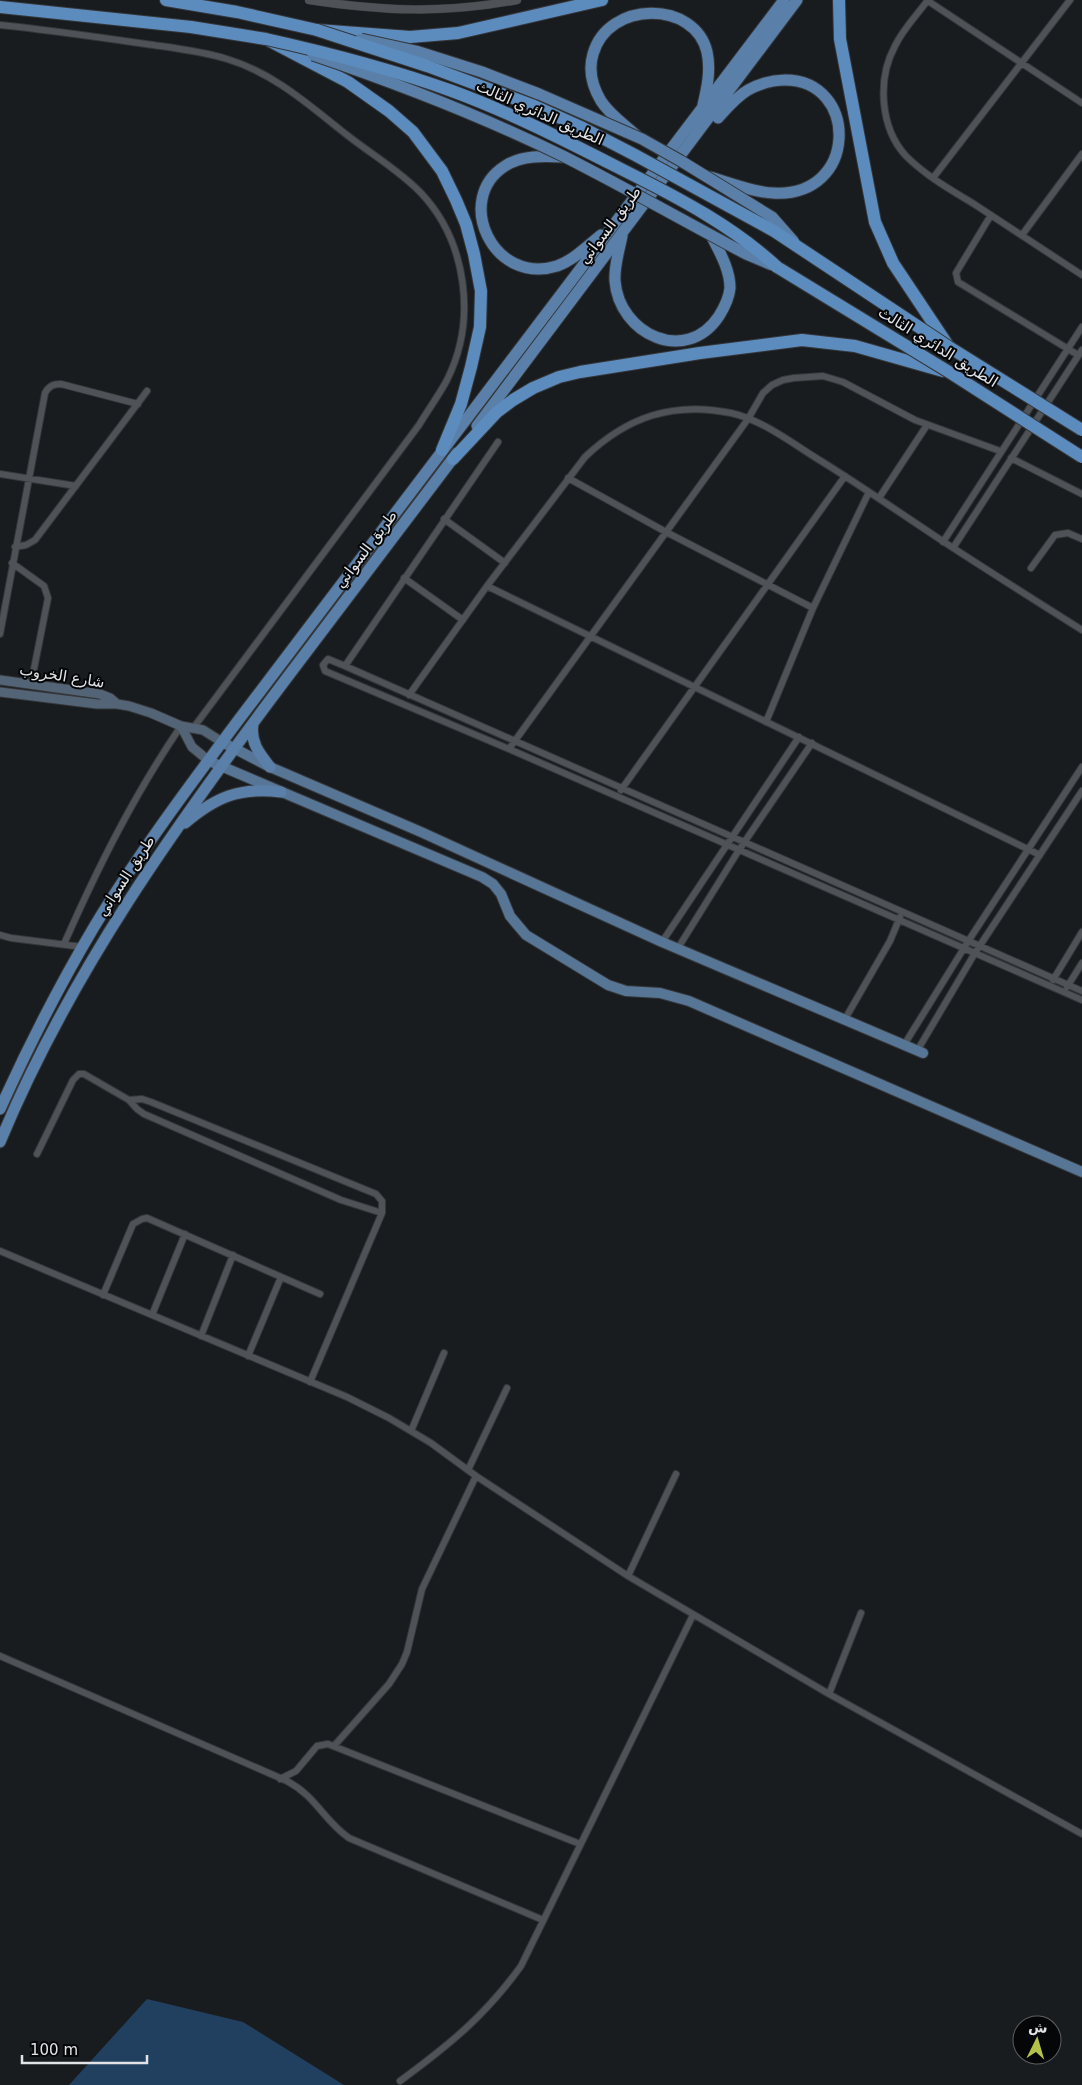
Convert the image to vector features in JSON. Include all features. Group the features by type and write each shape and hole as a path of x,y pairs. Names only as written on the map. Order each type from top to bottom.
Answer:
{"highway":[{"name":"الطريق الدائري الثالث","path":"166,0 238,12 416,51 539,94 642,139 708,177 772,217 796,245"},
{"path":"317,30 410,37 458,33 602,0"},
{"name":"طريق السواني","path":"0,1142 45,1046 82,977 124,906 174,832 220,766 452,459 618,230 702,109 784,0"},
{"name":"طريق السواني","path":"0,1109 41,1024 82,947 138,860 209,760 442,450 618,230 683,153 798,0"},
{"path":"839,0 840,39 875,222 881,240 893,263 949,347"},
{"name":"الطريق الدائري الثالث","path":"0,7 191,27 266,39 353,60 454,92 596,156 673,196 749,243 777,267"},
{"path":"642,139 610,113 601,101 591,76 591,62 599,37 616,18 627,12 652,7 664,8 687,19 696,28 707,51 709,63 702,109"},
{"name":"الطريق الدائري الثالث","path":"317,30 469,81 532,105 583,128 718,200 796,245 949,347 1082,430"},
{"name":"الطريق الدائري الثالث","path":"266,39 404,86 565,157 746,254 777,267 949,372 1082,457"},
{"path":"266,39 348,82 389,111 412,132 430,154 442,171 456,200 466,224 474,254 481,291 480,326 461,404 442,450"},
{"path":"683,153 739,97 758,85 780,80 801,82 820,93 832,108 839,132 838,150 832,167 815,183 794,191 771,194 708,177"},
{"path":"565,157 545,156 524,159 504,167 493,177 486,190 482,204 485,233 492,246 502,256 515,264 529,268 544,269 558,266 618,230"},
{"path":"618,230 615,281 618,296 627,316 635,325 647,334 667,341 684,340 705,331 716,320 726,303 730,290 729,279 711,235"},
{"path":"452,459 497,412 513,400 533,388 559,377 580,372 784,341 802,340 836,343 886,354 949,372"},
{"path":"252,724 251,731 255,746 270,767"},
{"path":"174,832 204,808 218,799 234,793 251,790 281,792"},
{"path":"70,970 82,977"}],"main road":[{"name":"شارع الخروب","path":"0,680 100,694 110,698 117,704"},
{"name":"شارع الخروب","path":"0,692 97,704 117,704 151,713 181,726 207,732 222,742"},
{"path":"181,726 192,747 220,766 488,880 501,894 510,916 526,935 613,988 634,992 660,993 689,1001 1082,1172"},
{"path":"222,742 270,767 421,832 662,942 920,1052"},
{"path":"412,847 421,832"}],"street":[{"path":"309,0 376,8 429,11 473,8 517,0"},
{"path":"1082,103 928,0 894,46 887,67 884,95 887,120 905,155 932,178 1082,275"},
{"path":"932,178 1070,0"},
{"path":"0,25 63,32 214,55 241,63 265,74 310,105 420,192 442,222 459,260 463,288 463,316 458,348 447,380 419,425 194,728"},
{"path":"1022,235 1082,154"},
{"path":"953,548 1080,353 1066,348 958,282 956,273 991,216"},
{"path":"943,542 1066,348 1082,327"},
{"path":"509,749 748,419 763,393 772,385 783,380 814,376 832,378 843,382 891,409 927,425 1000,452"},
{"path":"0,634 45,393 52,386 61,384 138,404"},
{"path":"15,547 26,545 35,540 147,391"},
{"path":"409,696 487,586 585,457 603,440 620,428 642,418 688,409 712,410 748,419 845,476 943,542 1079,628 1082,621"},
{"path":"879,498 927,425"},
{"path":"345,666 498,442"},
{"path":"1011,458 1082,494"},
{"path":"0,474 76,486"},
{"path":"616,796 845,476"},
{"path":"568,478 666,532 813,608"},
{"path":"766,722 813,608 869,492"},
{"path":"444,519 505,563"},
{"path":"1031,568 1055,535 1068,532 1082,539"},
{"path":"12,563 44,586 48,598 31,684"},
{"path":"404,578 463,620"},
{"path":"487,586 1040,855"},
{"path":"1082,991 409,696 345,666 328,659 325,661 323,667 325,671 509,749 1082,1000"},
{"path":"64,944 96,872 130,806 181,726"},
{"path":"662,942 799,737"},
{"path":"678,948 744,842 812,743"},
{"path":"904,1045 969,940 1082,767"},
{"path":"920,1052 975,953 1082,791"},
{"path":"845,1020 903,911"},
{"path":"1050,986 1082,932"},
{"path":"0,935 82,947"},
{"path":"1064,992 1082,962"},
{"path":"36,1154 75,1076 84,1074 129,1100 136,1109 144,1114 341,1200 382,1214"},
{"path":"129,1100 142,1099 151,1102 376,1194 382,1201 382,1214 310,1382"},
{"path":"103,1295 134,1224 142,1218 152,1219 320,1294"},
{"path":"152,1316 185,1234"},
{"path":"0,1252 368,1407 412,1431 476,1476 628,1576 693,1615 829,1694 1082,1834"},
{"path":"201,1336 233,1255"},
{"path":"248,1356 281,1277"},
{"path":"412,1431 444,1353"},
{"path":"468,1470 507,1388"},
{"path":"628,1576 676,1474"},
{"path":"334,1746 389,1684 402,1664 409,1645 422,1589 476,1476"},
{"path":"829,1694 861,1613"},
{"path":"400,2080 451,2043 491,2004 521,1966 693,1615"},
{"path":"0,1656 295,1786 311,1797 335,1827 349,1838 543,1920"},
{"path":"280,1779 299,1768 317,1746 328,1744 580,1844"}],"shaded area":[{"path":"147,1999 243,2022 344,2085 69,2085"}]}
